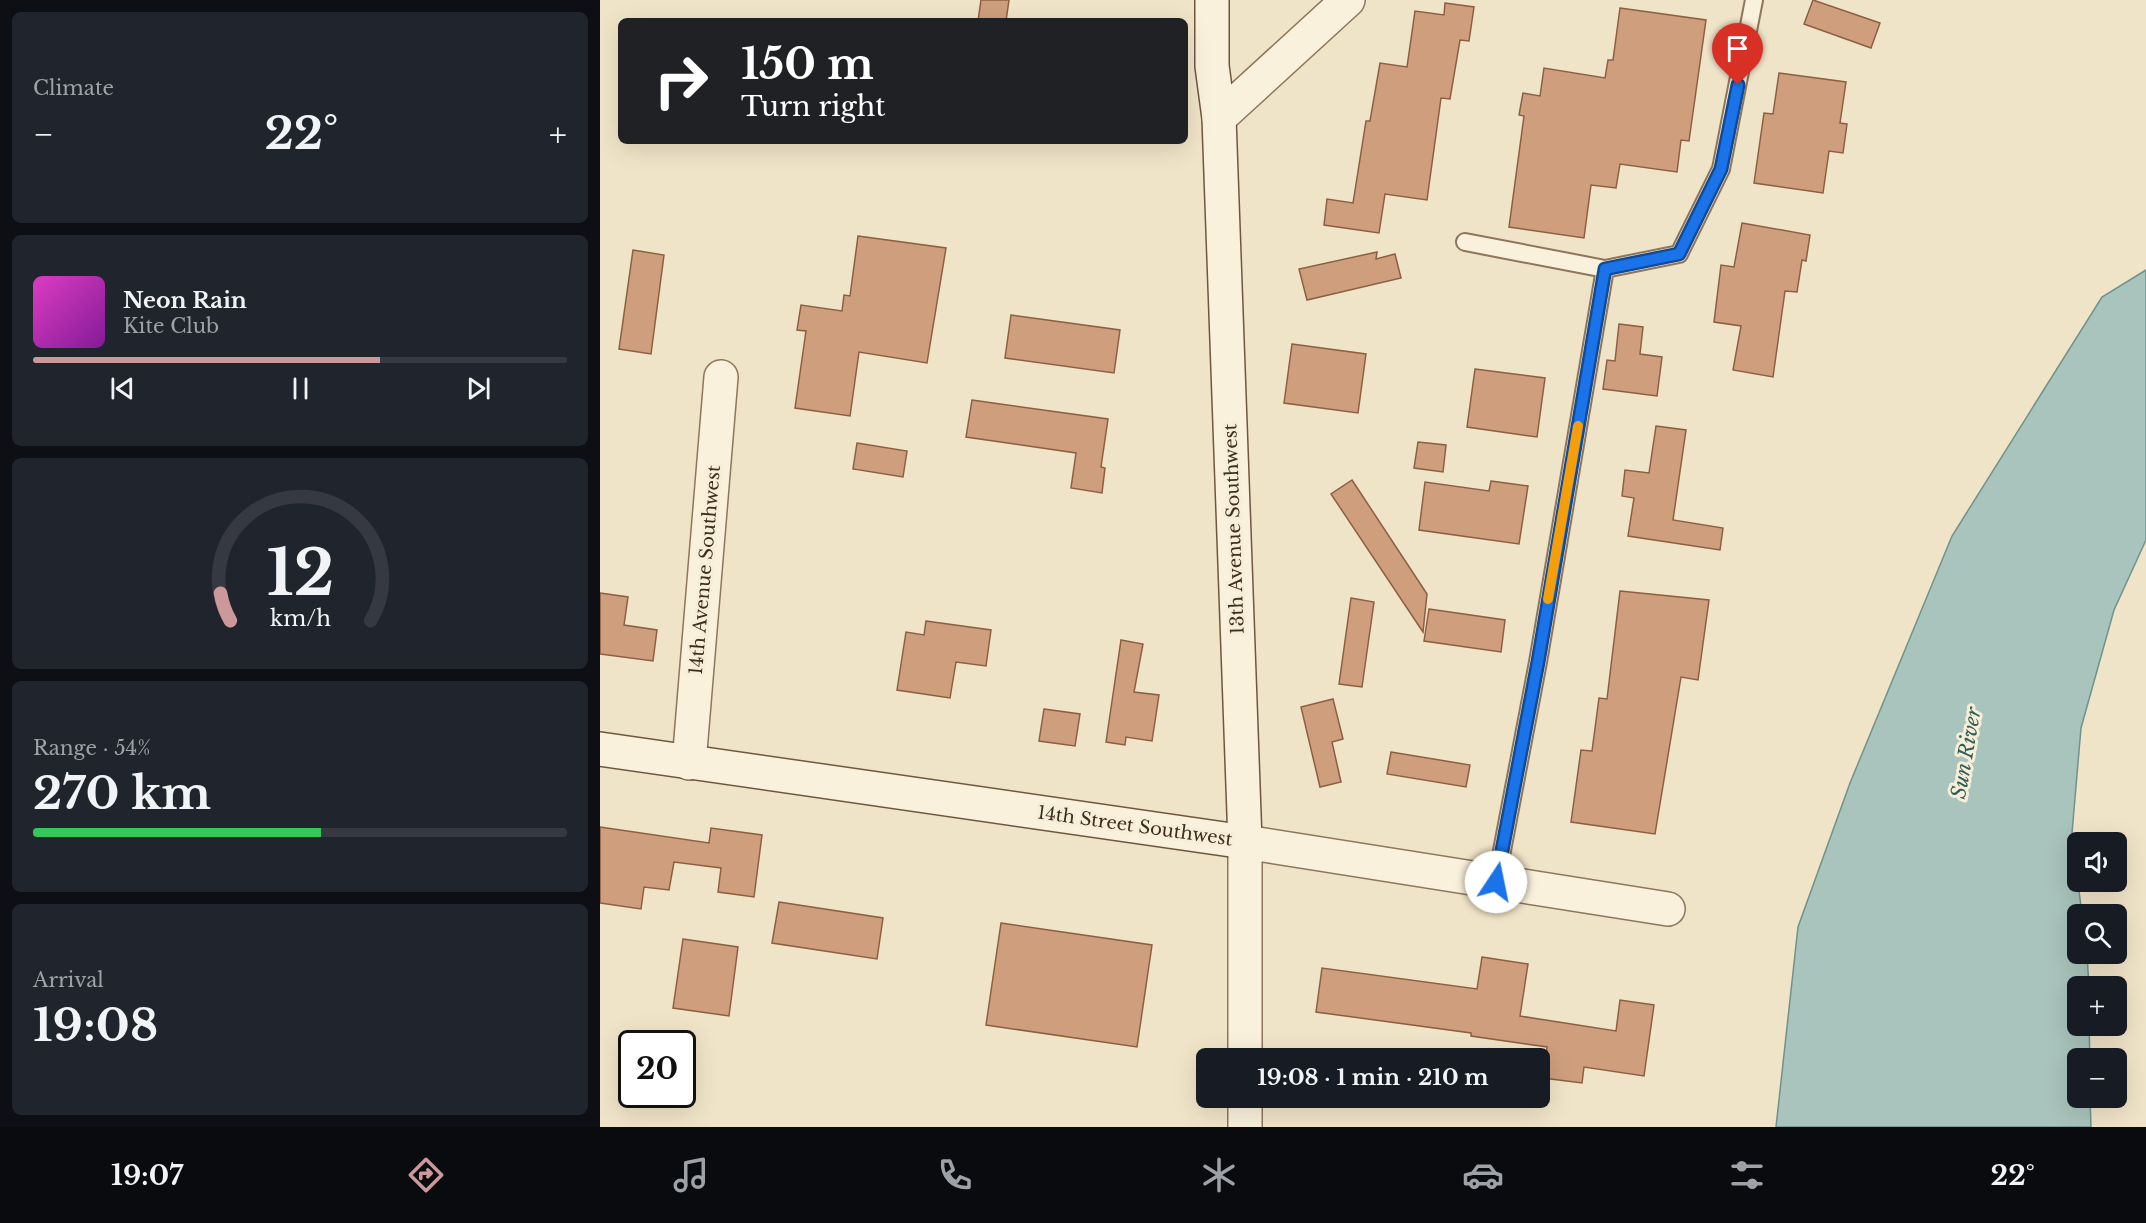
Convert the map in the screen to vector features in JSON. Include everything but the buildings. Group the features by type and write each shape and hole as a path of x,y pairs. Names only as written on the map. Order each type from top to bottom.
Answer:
{"street":[{"name":"13th Avenue Southwest","path":"1201,0 1219,118 1245,842 1245,1048"},
{"path":"1212,0 1212,66"},
{"path":"1219,118 1348,0"},
{"name":"14th Avenue Southwest","path":"689,763 721,377"},
{"name":"14th Street Southwest","path":"600,749 1245,842 1668,909"},
{"path":"1245,1108 1245,1127"}],"lane":[{"path":"1464,242 1605,269 1679,254 1721,169 1754,0"},
{"path":"1496,882 1538,662 1605,269"}],"water":[{"name":"Sun River","path":"2146,270 2146,540 2114,610 2081,728 2072,832 2067,832 2067,892 2079,892 2081,904 2067,904 2067,964 2088,964 2088,976 2067,976 2067,1036 2089,1036 2090,1048 2067,1048 2067,1108 2090,1108 2091,1127 1776,1127 1798,927 1850,783 1952,536 2102,297"}],"slow traffic":[{"path":"1548,599 1578,426"}],"route":[{"path":"1496,882 1538,662 1605,269 1679,254 1721,169 1738,85"}]}
